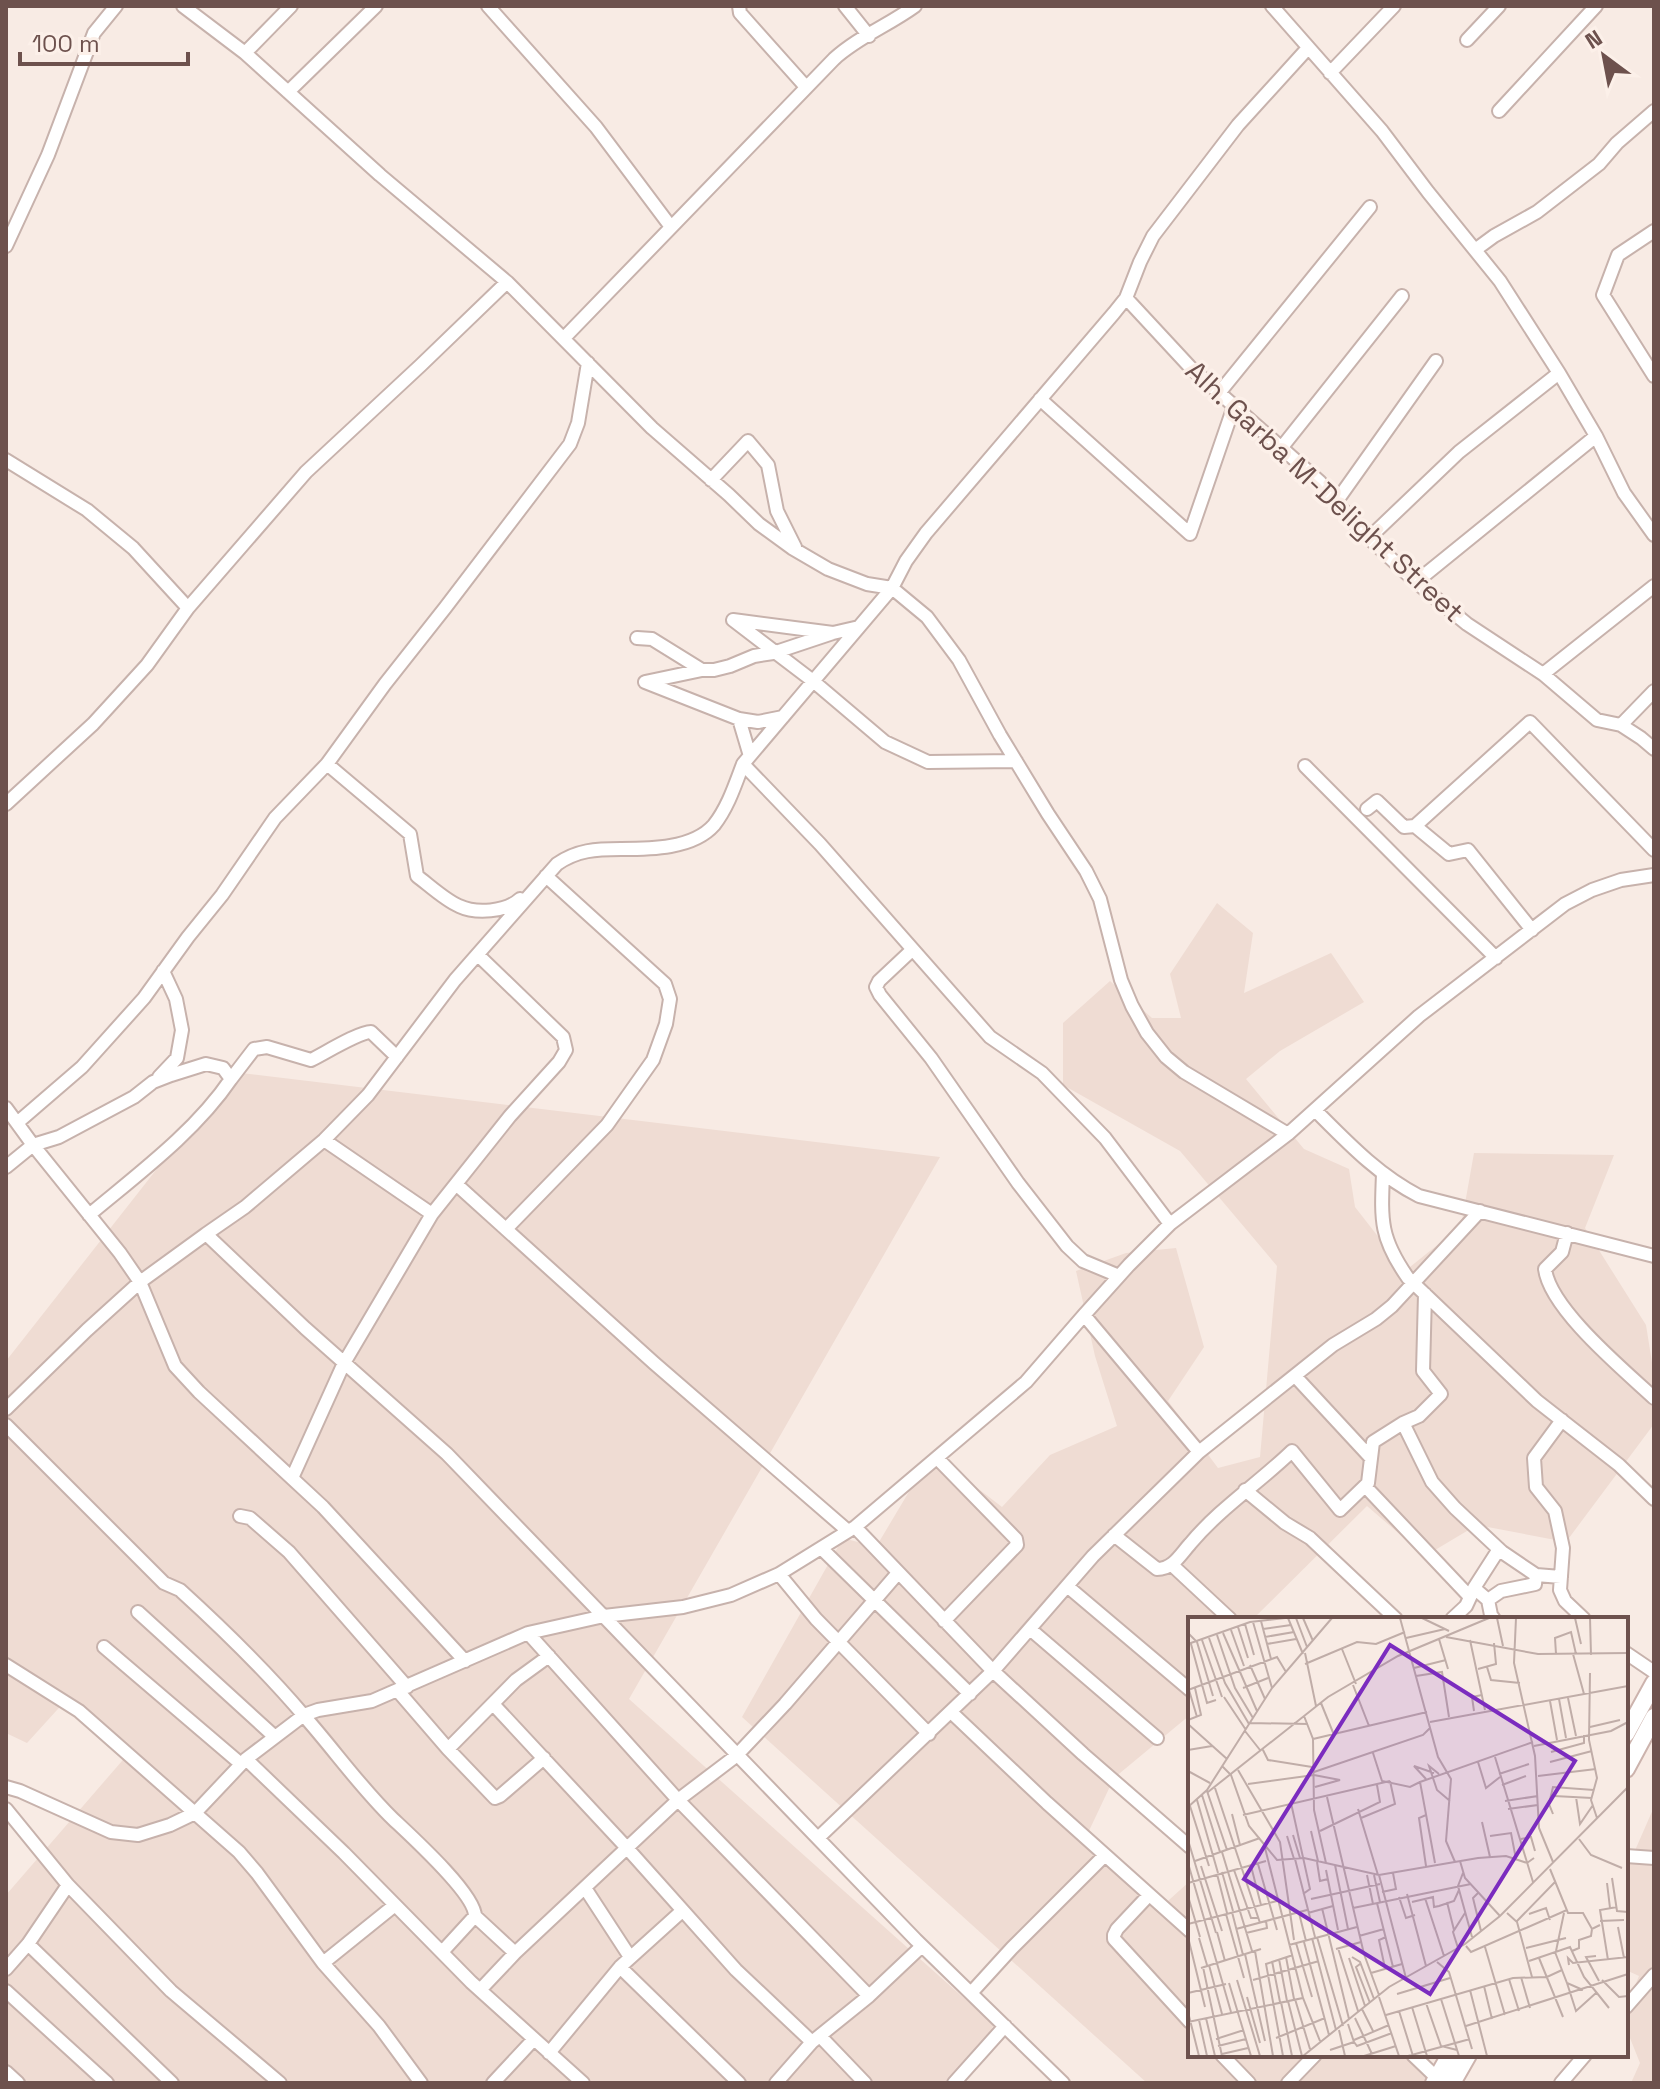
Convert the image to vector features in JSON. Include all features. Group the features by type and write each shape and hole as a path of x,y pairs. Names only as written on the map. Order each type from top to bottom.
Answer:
{"main road":[{"path":"1628,1730 1654,1683"},
{"path":"1628,1765 1654,1717"},
{"path":"1441,2081 1449,2057"},
{"path":"1441,2081 1466,2057"}],"street":[{"path":"6,246 48,155 94,33 116,6"},
{"path":"183,6 245,53 416,206 507,282 652,428 759,524 828,569 867,584 892,588 917,607 937,628 959,660 1016,761 1086,871 1100,899 1121,980 1147,1033 1166,1057 1184,1072 1288,1134"},
{"path":"245,53 291,6"},
{"path":"288,92 376,6"},
{"path":"488,6 596,127 671,227"},
{"path":"739,6 740,13 806,87"},
{"path":"845,6 869,36"},
{"path":"564,338 848,46 915,6"},
{"path":"1272,6 1382,131 1500,281 1596,436 1624,493 1654,535"},
{"path":"1467,40 1499,6"},
{"path":"1499,111 1596,6"},
{"path":"1330,73 1391,7"},
{"path":"6,1409 140,1282 245,1207 324,1140 368,1095 455,980 557,864 570,855 592,849 645,849 680,843 698,837 713,826 747,760 892,588 926,533 1126,298 1153,236 1238,125 1308,48"},
{"path":"1475,250 1537,212 1599,164 1617,143 1654,111"},
{"path":"1219,393 1370,207"},
{"path":"1654,231 1618,255 1603,295 1654,376"},
{"path":"6,804 93,724 147,665 188,608 306,472 507,282"},
{"path":"1282,447 1402,296"},
{"name":"Alh. Garba M-Delight Street","path":"1126,298 1190,367 1320,482 1369,538 1416,582 1467,624 1543,674 1597,720 1621,725 1654,749"},
{"path":"1336,502 1436,361"},
{"path":"17,1123 82,1067 123,1023 222,895 275,818 327,764 570,444 578,423 588,363"},
{"path":"1369,538 1459,452 1559,373"},
{"path":"1040,399 1190,534 1234,406"},
{"path":"1416,582 1596,436"},
{"path":"711,480 748,441 768,465 777,511 796,550"},
{"path":"6,460 87,510 133,548 188,608"},
{"path":"1543,674 1654,586"},
{"path":"833,633 733,620 777,652 885,742 928,762 1016,761"},
{"path":"783,717 758,722 739,719 645,682 730,666 754,656 859,627"},
{"path":"637,638 652,639 702,670"},
{"path":"1621,725 1654,691"},
{"path":"739,719 747,760 990,1037 1042,1073 1105,1138 1170,1224"},
{"path":"1367,809 1377,801 1404,827 1415,826 1530,722 1654,850"},
{"path":"327,764 410,834 417,876 459,906 492,910 514,905 546,876"},
{"path":"1305,766 1496,958"},
{"path":"1415,826 1449,854 1468,850 1532,930"},
{"path":"6,1787 111,1832 138,1835 195,1813 244,1762 304,1715 372,1701 528,1633 604,1616 683,1607 731,1595 779,1574 851,1529 1026,1382 1119,1276 1170,1224 1288,1134 1419,1016 1565,904 1621,880 1654,875"},
{"path":"506,1229 607,1125 653,1060 666,1024 670,999 665,984 546,876"},
{"path":"912,950 879,981 876,987 880,995 931,1058 1018,1183 1067,1246 1083,1261 1119,1276"},
{"path":"292,1478 344,1363 432,1214 566,1050 563,1037 478,955"},
{"path":"6,1167 33,1145 59,1137 134,1097 177,1058 182,1030 176,999 163,971"},
{"path":"89,1215 166,1150 220,1095 254,1049 267,1047 311,1060 362,1032 371,1032 397,1057"},
{"path":"153,1082 206,1064 223,1068 231,1079"},
{"path":"6,1108 140,1282 175,1366 323,1507 465,1661"},
{"path":"1315,1110 1383,1174 1419,1196 1654,1256"},
{"path":"324,1140 432,1214"},
{"path":"1383,1174 1384,1236 1394,1258 1413,1283 1537,1401 1619,1465 1654,1499"},
{"path":"456,1184 654,1363 851,1529 993,1671 1188,1845"},
{"path":"818,1838 993,1671 1114,1535 1199,1452 1333,1345 1384,1312 1480,1211"},
{"path":"1567,1233 1562,1252 1545,1269 1554,1296 1577,1324 1654,1398"},
{"path":"206,1234 447,1454 922,1946 1063,2083"},
{"path":"1114,1535 1157,1569 1164,1569 1172,1565 1198,1534 1245,1490 1292,1451 1340,1510 1368,1483 1373,1442 1419,1416 1441,1394 1423,1371 1425,1294"},
{"path":"1084,1315 1199,1452"},
{"path":"1295,1376 1371,1458"},
{"path":"1562,1420 1534,1458 1536,1487 1555,1511 1563,1548 1560,1590 1565,1601 1582,1617"},
{"path":"1403,1423 1432,1482 1455,1508 1499,1549 1536,1575 1561,1577"},
{"path":"6,1425 164,1583 180,1590 259,1667 304,1715 377,1803 462,1890 471,1901 475,1916 442,1952"},
{"path":"937,1458 1016,1539 1017,1545 944,1621"},
{"path":"1365,1486 1472,1592 1488,1600"},
{"path":"1245,1490 1285,1523 1310,1538 1394,1617"},
{"path":"240,1516 250,1518 289,1552 448,1749 495,1798 544,1758"},
{"path":"821,1548 970,1694"},
{"path":"1454,1617 1466,1606 1499,1549"},
{"path":"1172,1565 1228,1617"},
{"path":"480,1990 515,1953 678,1800 736,1756 898,1573"},
{"path":"779,1574 816,1619 929,1734"},
{"path":"1488,1600 1501,1591 1535,1584 1536,1575"},
{"path":"1067,1586 1188,1688"},
{"path":"1488,1600 1492,1617"},
{"path":"138,1612 275,1737"},
{"path":"1030,1629 1157,1738"},
{"path":"528,1633 678,1800 869,1996"},
{"path":"104,1647 244,1762 480,1990 583,2083"},
{"path":"1628,1654 1654,1672"},
{"path":"448,1749 516,1680 549,1656"},
{"path":"6,1665 79,1711 239,1852 323,1963 379,2026 421,2083"},
{"path":"493,1704 736,1970 865,2083"},
{"path":"951,1712 1188,1929"},
{"path":"6,1809 68,1885 171,1991 280,2083"},
{"path":"971,1993 1105,1855"},
{"path":"1628,1856 1654,1858"},
{"path":"6,1969 28,1944 68,1885"},
{"path":"585,1888 630,1957"},
{"path":"1149,1895 1117,1929 1114,1939 1188,2020"},
{"path":"323,1963 395,1905"},
{"path":"549,2053 620,1967 682,1911"},
{"path":"475,1916 515,1953"},
{"path":"28,1944 172,2083"},
{"path":"776,2083 816,2039 869,1996 922,1946"},
{"path":"620,1967 739,2083"},
{"path":"1628,2005 1654,1975"},
{"path":"6,1991 107,2083"},
{"path":"954,2083 1005,2026"},
{"path":"493,2083 534,2039"},
{"path":"1224,2057 1249,2083"},
{"path":"1288,2083 1310,2057"},
{"path":"1415,2057 1441,2081"},
{"path":"1561,2083 1583,2057"},
{"path":"6,2072 18,2083"}],"shaded area":[{"path":"1217,903 1253,933 1244,993 1331,953 1364,1002 1280,1051 1246,1079 1304,1149 1349,1169 1355,1207 1405,1271 1461,1226 1474,1153 1614,1155 1585,1228 1646,1325 1654,1375 1654,1424 1566,1542 1477,1525 1425,1556 1367,1506 1255,1617 1188,1617 1188,1717 1114,1778 1087,1835 1159,1909 1188,1883 1188,2057 1405,2057 1437,2083 1147,2083 742,1717 843,1538 876,1547 932,1460 1002,1507 1050,1455 1117,1426 1095,1356 1076,1271 1126,1253 1176,1248 1204,1347 1168,1401 1218,1468 1260,1457 1277,1266 1180,1151 1063,1085 1063,1023 1110,981 1152,1018 1181,1018 1170,974"},
{"path":"233,1072 940,1157 629,1699 994,2025 958,2083 6,2083 6,1895 128,1754 67,1699 27,1743 6,1733 6,1361"},
{"path":"1654,1807 1654,2083 1631,2083 1640,2063 1628,2033 1628,2003 1639,1976 1628,1971 1628,1866"}]}
